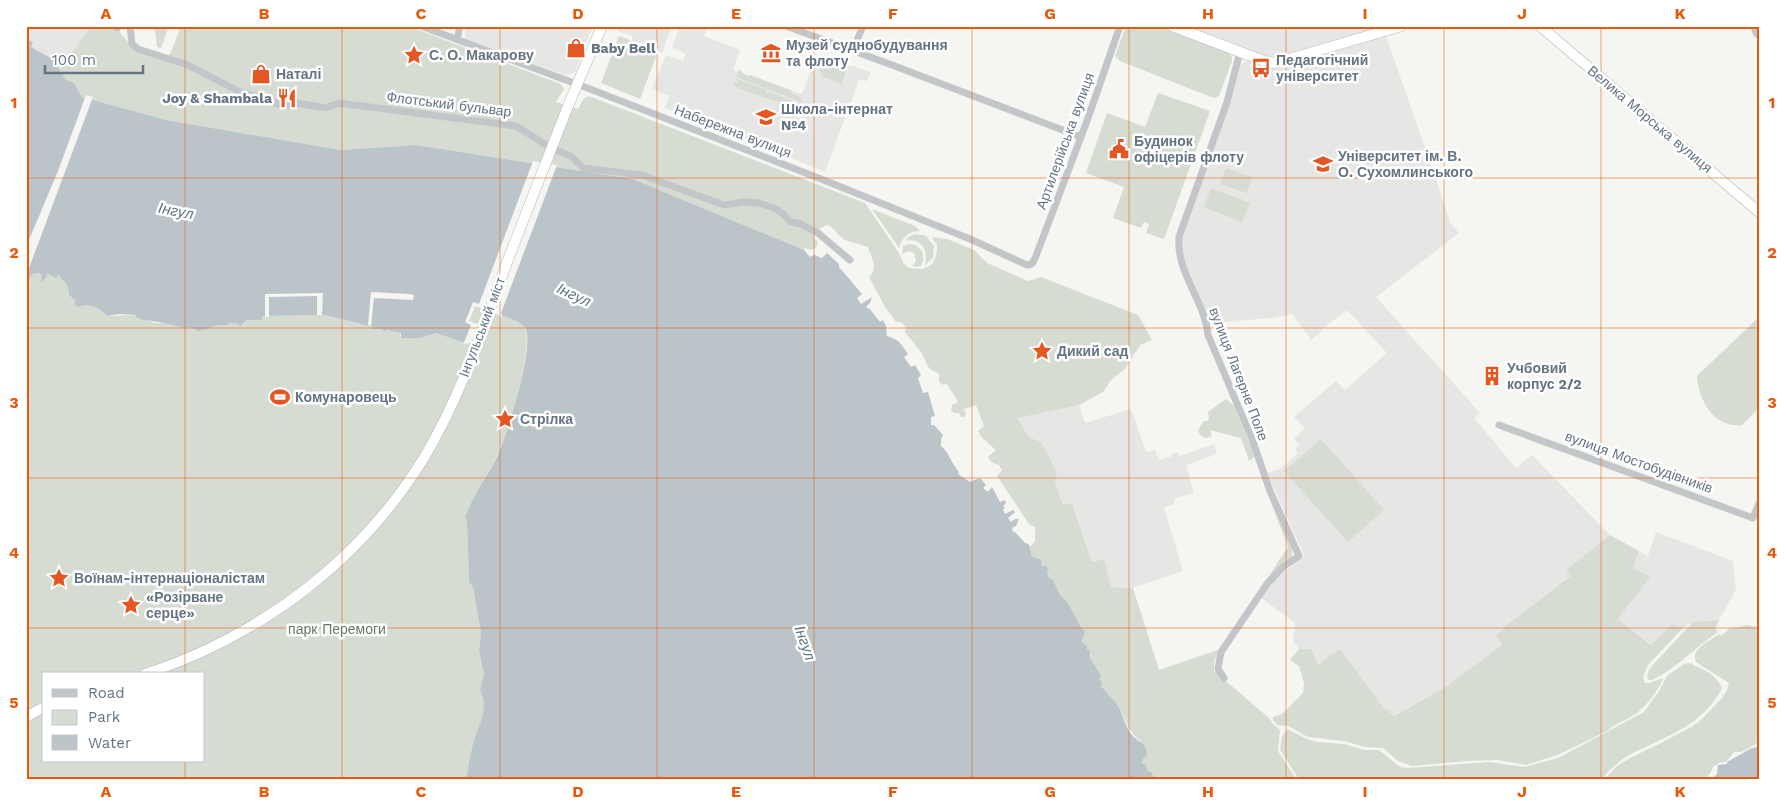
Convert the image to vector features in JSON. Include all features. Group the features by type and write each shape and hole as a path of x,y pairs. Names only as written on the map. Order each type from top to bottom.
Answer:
{"highway":[{"name":"Інгульський міст","path":"150,672 226,641 278,610 326,573 367,534 413,474 426,455 463,378 554,139 602,26"},
{"path":"1172,26 1264,61 1276,63 1402,26"},
{"name":"Велика Морська вулиця","path":"1540,26 1760,213"},
{"path":"26,717 42,708"}],"street":[{"name":"Флотський бульвар","path":"130,26 132,44 138,49 188,65 240,92 289,106 296,103 326,108 339,103 516,126 551,148 571,156 583,168 642,175 724,205 744,202 758,203 774,208 791,222 801,224 818,233 850,260"},
{"name":"Набережна вулиця","path":"421,26 577,84 945,228 1020,263 1032,264"},
{"path":"456,39 460,26"},
{"path":"786,26 1081,137"},
{"path":"853,50 863,26"},
{"name":"Артилерійська вулиця","path":"1032,264 1081,137 1120,26"},
{"path":"1754,26 1756,34 1760,37"},
{"name":"вулиця Лагерне Поле","path":"1224,678 1218,669 1221,652 1267,584 1284,566 1299,556 1270,491 1252,439 1208,335 1207,325 1178,249 1179,238 1227,102 1240,52"},
{"name":"вулиця Мостобудівників","path":"1499,425 1753,518 1760,501"}],"shaded area":[{"path":"26,26 91,26 59,71 56,61 31,47 33,42 26,39"},
{"path":"465,26 593,26 575,72 566,75 467,40 465,39"},
{"path":"620,26 672,26 662,53 632,41 632,36 618,31"},
{"name":"Школа-інтернат №4","path":"680,26 708,26 704,36 740,50 733,70 802,94 817,55 871,72 867,81 859,80 825,172 665,108 669,96 652,89 666,55 683,61 686,54 672,48"},
{"path":"1187,26 1384,26 1272,58"},
{"path":"1386,36 1450,222 1459,233 1376,297 1480,413 1474,418 1516,468 1532,455 1610,535 1566,570 1570,575 1496,635 1502,645 1447,686 1393,716 1382,706 1340,650 1318,666 1311,649 1299,649 1293,641 1295,623 1261,598 1286,570 1305,557 1267,473 1280,469 1298,453 1295,449 1299,445 1294,439 1305,428 1294,417 1336,381 1345,390 1387,353 1347,310 1311,340 1292,314 1272,318 1211,323 1211,321 1208,321 1183,257 1181,238 1241,64 1248,61 1265,67 1276,68"},
{"path":"1079,405 1085,423 1131,409 1146,452 1155,450 1159,460 1173,456 1172,454 1178,452 1180,456 1214,444 1217,454 1186,465 1194,493 1175,498 1174,504 1164,508 1183,571 1133,588 1111,587 1104,559 1092,562 1072,503 1063,505 1055,482 1057,472 1041,442 1029,437 1016,417"},
{"path":"1656,532 1733,561 1736,590 1719,620 1693,622 1683,628 1672,624 1652,645 1618,619 1649,578 1633,568 1639,551 1648,556"}],"green space":[{"path":"91,26 115,26 138,52 166,60 181,26 408,26 561,84 564,89 556,102 578,109 583,99 589,96 865,203 899,253 904,264 909,268 922,269 931,265 937,252 937,245 932,237 947,239 974,250 987,263 1028,281 1041,277 1138,315 1152,340 1140,345 1125,369 1111,380 1103,392 1079,405 1017,418 1029,437 1041,442 1057,472 1055,482 1063,505 1072,503 1092,562 1104,559 1111,587 1133,588 1159,670 1218,650 1214,662 1214,671 1269,718 1280,730 1278,751 1296,779 1155,779 1148,771 1146,765 1141,760 1141,741 1132,733 1119,707 1103,690 1090,658 1091,654 1080,641 1085,631 1068,603 1060,595 1053,580 1049,578 1043,565 1032,556 1030,547 1035,541 1035,527 1029,524 997,476 1002,470 999,465 991,462 988,457 996,450 981,437 978,431 984,426 976,405 964,409 966,415 964,417 951,410 952,405 958,402 947,384 943,385 939,382 939,374 929,368 921,352 905,332 906,327 901,322 896,322 885,307 869,277 874,266 868,247 843,239 834,229 827,225 815,233 814,238 818,242 816,248 811,250 805,248 804,250 633,179 416,145 341,150 166,120 82,97 74,83 65,79 59,71"},
{"path":"150,26 169,26 161,48 157,47 155,31"},
{"path":"1126,26 1158,26 1229,53 1232,61 1219,96 1211,97 1120,61 1115,56"},
{"path":"619,36 658,51 640,99 601,83"},
{"path":"823,59 847,68 842,84 823,77 819,70"},
{"path":"739,69 747,77 750,75 791,90 792,94 802,98 801,102 736,77"},
{"path":"735,78 766,90 767,94 770,92 800,104 798,109 737,88 734,82 737,83 738,81"},
{"path":"1158,93 1210,111 1164,239 1146,233 1149,224 1144,222 1141,228 1113,218 1124,187 1086,173 1107,113 1145,127"},
{"path":"1226,168 1252,177 1247,193 1220,184"},
{"path":"1211,188 1250,203 1242,222 1204,207"},
{"path":"872,209 915,226 920,231 906,235 899,248"},
{"path":"916,234 926,236 934,246 933,258 925,265 926,255 920,243 911,240 905,241 910,236"},
{"path":"909,244 917,246 922,252 923,259 920,267 912,266 916,261 914,253 909,251 902,254 903,246"},
{"name":"парк Перемоги","path":"37,273 42,274 42,282 46,273 60,275 69,287 68,292 80,306 84,304 94,305 107,316 136,315 154,323 164,323 183,328 190,327 197,330 231,323 240,324 240,326 247,320 262,320 262,316 325,315 380,329 384,332 385,330 401,333 400,337 420,338 436,333 462,342 465,322 473,302 509,317 524,327 527,336 526,351 513,411 497,456 465,517 467,523 469,582 473,587 481,633 479,651 484,675 480,690 484,704 482,718 472,747 466,779 26,779 26,283 29,283 31,275"},
{"path":"1760,316 1760,407 1742,425 1732,425 1716,418 1710,412 1701,396 1697,378"},
{"path":"1226,399 1234,406 1255,456 1249,461 1241,438 1210,430 1212,436 1205,438 1198,430 1204,421 1207,421 1209,418 1208,412"},
{"path":"1321,439 1384,510 1348,542 1284,471"},
{"path":"1267,492 1292,546 1292,556 1283,562 1265,582 1288,547"},
{"path":"1610,535 1639,551 1633,568 1650,577 1618,619 1651,645 1672,624 1683,628 1648,665 1643,677 1645,683 1663,678 1647,704 1631,717 1607,731 1560,754 1526,765 1498,760 1412,766 1398,761 1383,748 1365,747 1344,741 1308,737 1288,726 1278,725 1273,720 1273,717 1282,714 1303,693 1304,683 1299,666 1290,660 1299,649 1311,649 1318,665 1340,649 1382,706 1394,716 1447,686 1502,645 1496,635 1570,576 1566,570"},
{"path":"1719,620 1715,629 1718,632 1669,670 1652,680 1648,680 1649,669 1693,622"},
{"path":"1747,625 1760,628 1760,723 1758,724 1760,724 1760,742 1741,752 1734,752 1727,761 1713,767 1710,774 1704,779 1605,779 1617,766 1630,758 1693,726 1722,698 1729,683 1696,662 1696,653 1698,649 1719,634 1721,636 1729,629"},
{"path":"1689,663 1708,672 1720,683 1722,688 1714,701 1694,721 1682,729 1627,756 1601,779 1299,779 1280,750 1282,737 1287,729 1318,742 1344,744 1364,750 1379,750 1400,767 1490,762 1524,767 1558,758 1644,712 1667,676 1684,664"}],"water":[{"name":"Інгул","path":"26,39 33,42 31,47 56,61 65,79 74,83 82,97 166,120 341,150 416,145 633,179 804,250 810,257 814,255 822,258 827,253 839,264 839,267 862,294 857,298 861,304 872,297 866,307 869,308 880,322 883,320 887,336 895,339 902,345 908,354 904,357 911,367 915,365 921,375 918,378 923,393 928,392 935,416 931,417 931,425 934,425 943,435 941,446 959,472 958,474 970,482 980,478 986,485 983,488 988,492 992,487 1000,502 1005,500 1006,503 1003,506 1005,508 1003,510 1005,514 1013,510 1015,512 1008,518 1011,522 1019,519 1016,526 1012,528 1013,532 1025,543 1029,544 1032,556 1041,560 1042,566 1046,566 1049,569 1047,572 1049,578 1053,580 1060,595 1068,603 1085,631 1081,641 1090,651 1090,658 1101,676 1099,679 1102,683 1101,687 1118,705 1129,731 1145,747 1147,755 1142,760 1142,763 1146,765 1148,771 1151,772 1155,779 466,779 472,747 482,718 484,705 480,690 484,675 479,651 481,633 473,587 469,582 467,523 465,517 497,457 507,431 527,352 525,328 502,314 473,303 466,322 484,330 471,340 462,342 436,333 420,338 401,338 401,333 386,330 385,332 380,329 373,329 373,327 325,315 262,316 262,320 247,320 240,327 239,324 231,323 198,331 190,327 183,328 140,319 139,317 136,318 136,315 119,314 107,316 98,308 86,305 78,307 74,304 76,301 69,295 67,285 60,278 60,275 56,278 47,273 41,283 42,274 37,273 31,275 28,284 26,283"},
{"path":"1760,746 1760,779 1712,779 1717,774 1718,765 1727,764 1727,762 1750,749"}],"pier":[{"path":"86,95 93,97 26,276 26,247 58,171"},
{"path":"533,161 557,165 501,313 501,318 499,315 475,306 469,321 485,327 483,338 463,345 471,325 465,322 473,302 479,304"},
{"path":"371,292 414,295 413,300 374,298 371,326 368,325"},
{"path":"323,293 322,315 317,315 317,296 269,297 269,317 265,317 265,294"}],"place":[{"name":"Baby Bell","path":"576,48"},
{"name":"Музей суднобудування та флоту","path":"771,53"},
{"name":"С. О. Макарову","path":"414,55"},
{"name":"Педагогічний університет","path":"1261,68"},
{"name":"Наталі","path":"261,74"},
{"name":"Joy & Shambala","path":"287,98"},
{"name":"Школа-інтернат №4","path":"766,117"},
{"name":"Будинок офіцерів флоту","path":"1119,149"},
{"name":"Університет ім. В. О. Сухомлинського","path":"1323,164"},
{"name":"Дикий сад","path":"1042,351"},
{"name":"Учбовий корпус 2/2","path":"1492,376"},
{"name":"Комунаровець","path":"280,397"},
{"name":"Стрілка","path":"505,419"},
{"name":"Воїнам-інтернаціоналістам","path":"59,578"},
{"name":"«Розірване серце»","path":"131,605"}]}
